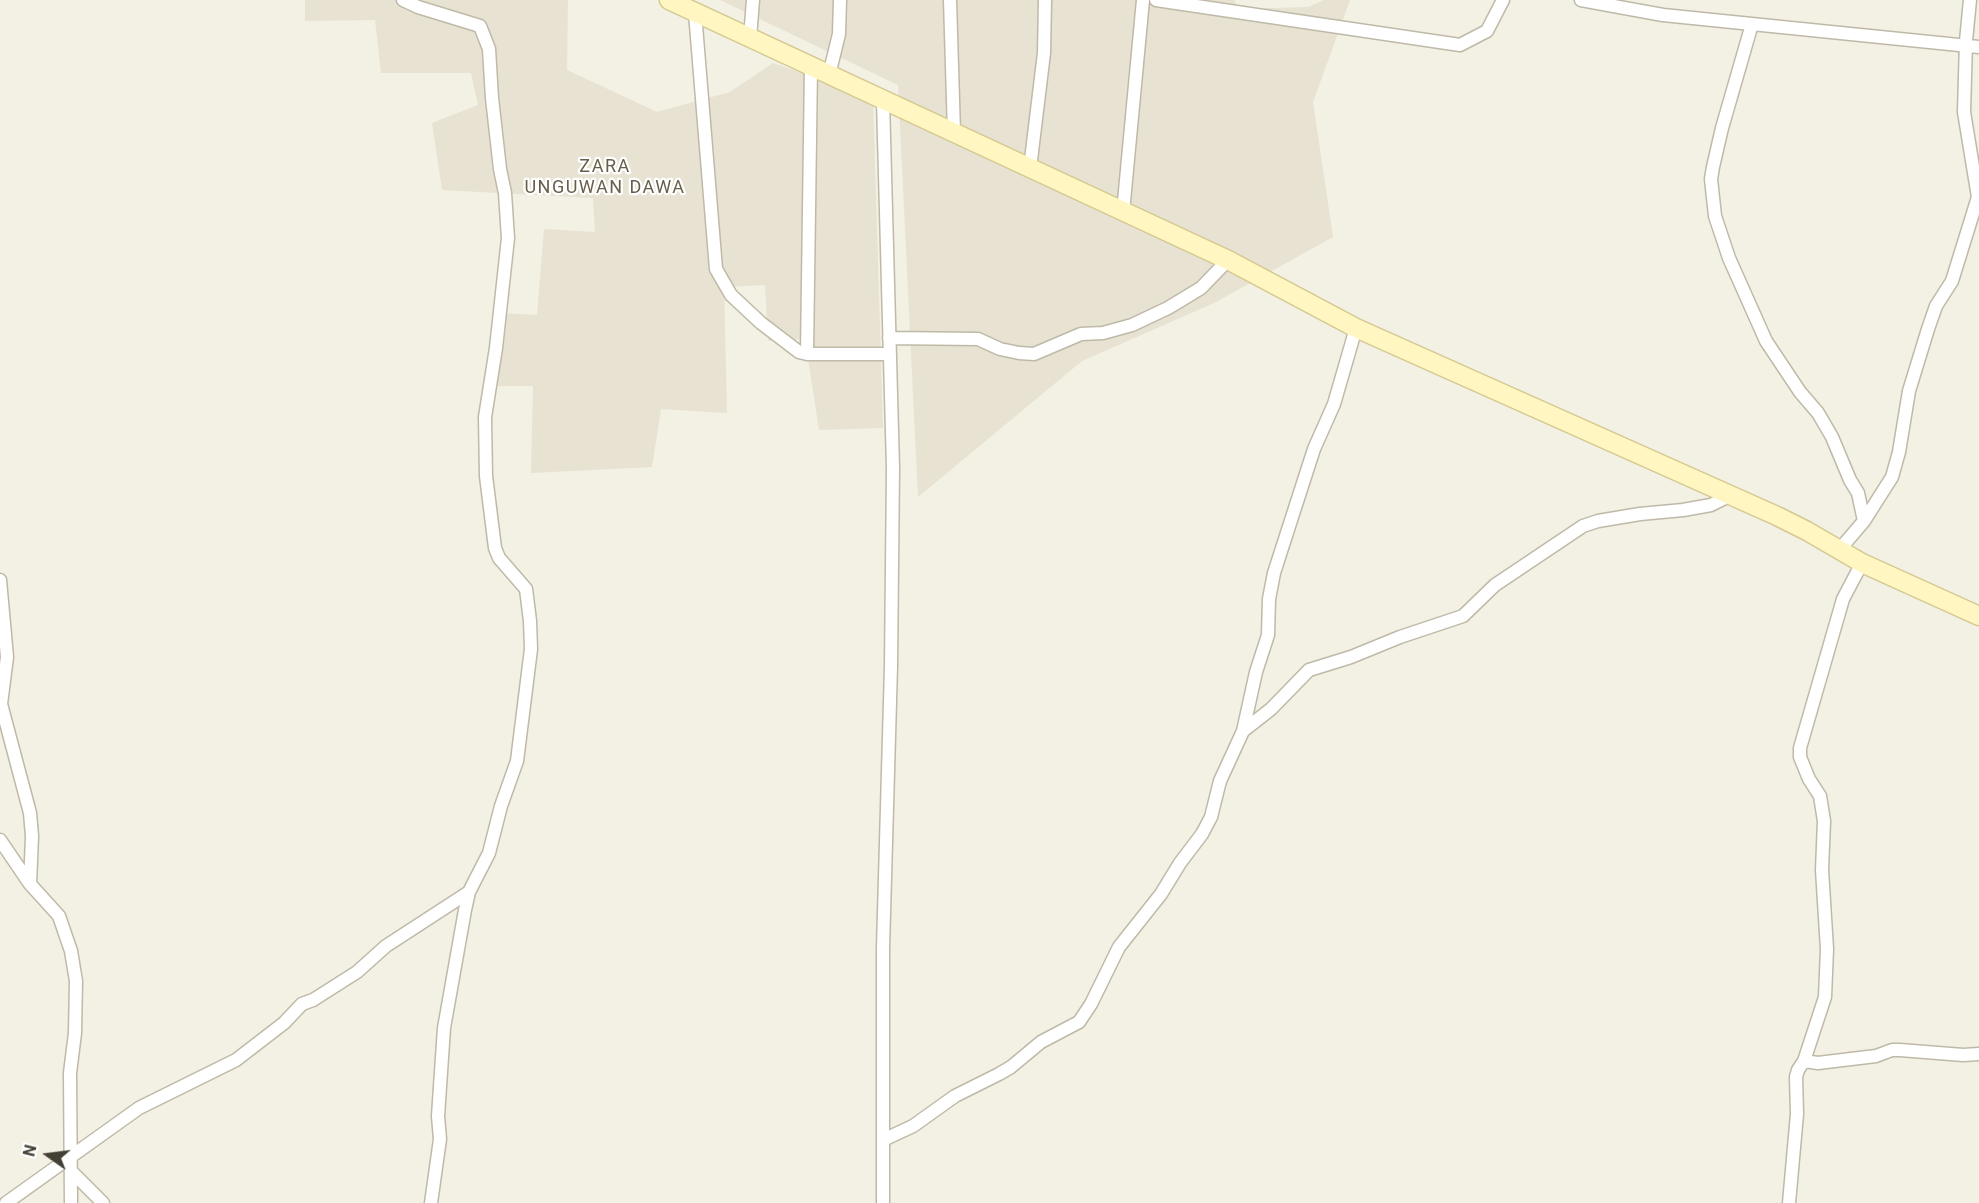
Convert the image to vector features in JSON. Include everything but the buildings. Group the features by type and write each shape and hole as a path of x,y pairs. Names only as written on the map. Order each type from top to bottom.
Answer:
{"street":[{"path":"403,0 418,8 480,26 489,49 508,238 496,348 485,417 486,476 495,548 499,558 526,589 531,649 517,761 501,806 489,854 469,892 444,1028 438,1116 440,1139 431,1203"},
{"path":"669,0 1228,260 1356,328 1787,521 1862,562 1979,616"},
{"path":"750,38 753,0"},
{"path":"828,75 839,34 840,0"},
{"path":"950,0 954,133"},
{"path":"1030,168 1044,53 1045,0"},
{"path":"1123,212 1143,0"},
{"path":"1156,0 1460,45 1487,32 1503,0"},
{"path":"1581,0 1663,15 1972,47"},
{"path":"1840,549 1864,521 1892,477 1899,452 1909,391 1928,329 1936,306 1952,281 1978,197 1964,112 1972,47 1970,0"},
{"path":"695,13 716,269 730,295 799,352 807,354 890,354"},
{"path":"1752,24 1713,167 1711,179 1715,216 1729,258 1766,341 1800,392 1818,413 1832,437 1858,493 1864,521"},
{"path":"807,354 811,66"},
{"path":"883,101 893,468 891,666 883,948 883,1203"},
{"path":"890,338 978,339 1000,349 1019,354 1034,354 1081,334 1103,333 1132,324 1167,308 1201,288 1228,260"},
{"path":"883,1140 913,1126 955,1096 1011,1067 1041,1042 1079,1022 1091,1004 1119,947 1161,894 1202,834 1211,817 1220,781 1243,731 1256,672 1268,635 1269,598 1274,573 1314,449 1334,404 1356,328"},
{"path":"1243,731 1271,710 1309,670 1462,616 1495,585 1582,525 1640,514 1711,505 1729,496"},
{"path":"1789,1203 1797,1114 1796,1077 1804,1062 1825,997 1827,949 1822,870 1824,820 1820,796 1804,768 1800,758 1800,748 1843,599 1862,562"},
{"path":"0,580 7,657 1,704 30,813 32,836 30,884"},
{"path":"0,840 30,884 59,916 71,951 76,981 75,1033 70,1073 71,1203"},
{"path":"6,1203 139,1108 236,1060 284,1023 302,1004 313,1000 357,972 386,946 469,892"},
{"path":"1804,1062 1818,1063 1876,1056 1892,1050 1979,1054"},
{"path":"71,1172 103,1203"}],"shaded area":[{"path":"305,0 568,0 567,70 657,112 730,92 773,63 873,98 883,428 819,430 805,339 768,341 765,285 724,287 727,413 661,409 652,467 531,473 533,386 498,386 500,313 537,315 544,229 595,232 593,198 442,190 432,123 478,105 471,73 381,73 375,20 305,21"},
{"path":"720,0 1234,0 1240,9 1308,7 1324,0 1350,0 1313,102 1333,237 1214,303 1082,361 918,497 898,85"}],"district":[{"name":"ZARA UNGUWAN DAWA","path":"605,177"}]}
